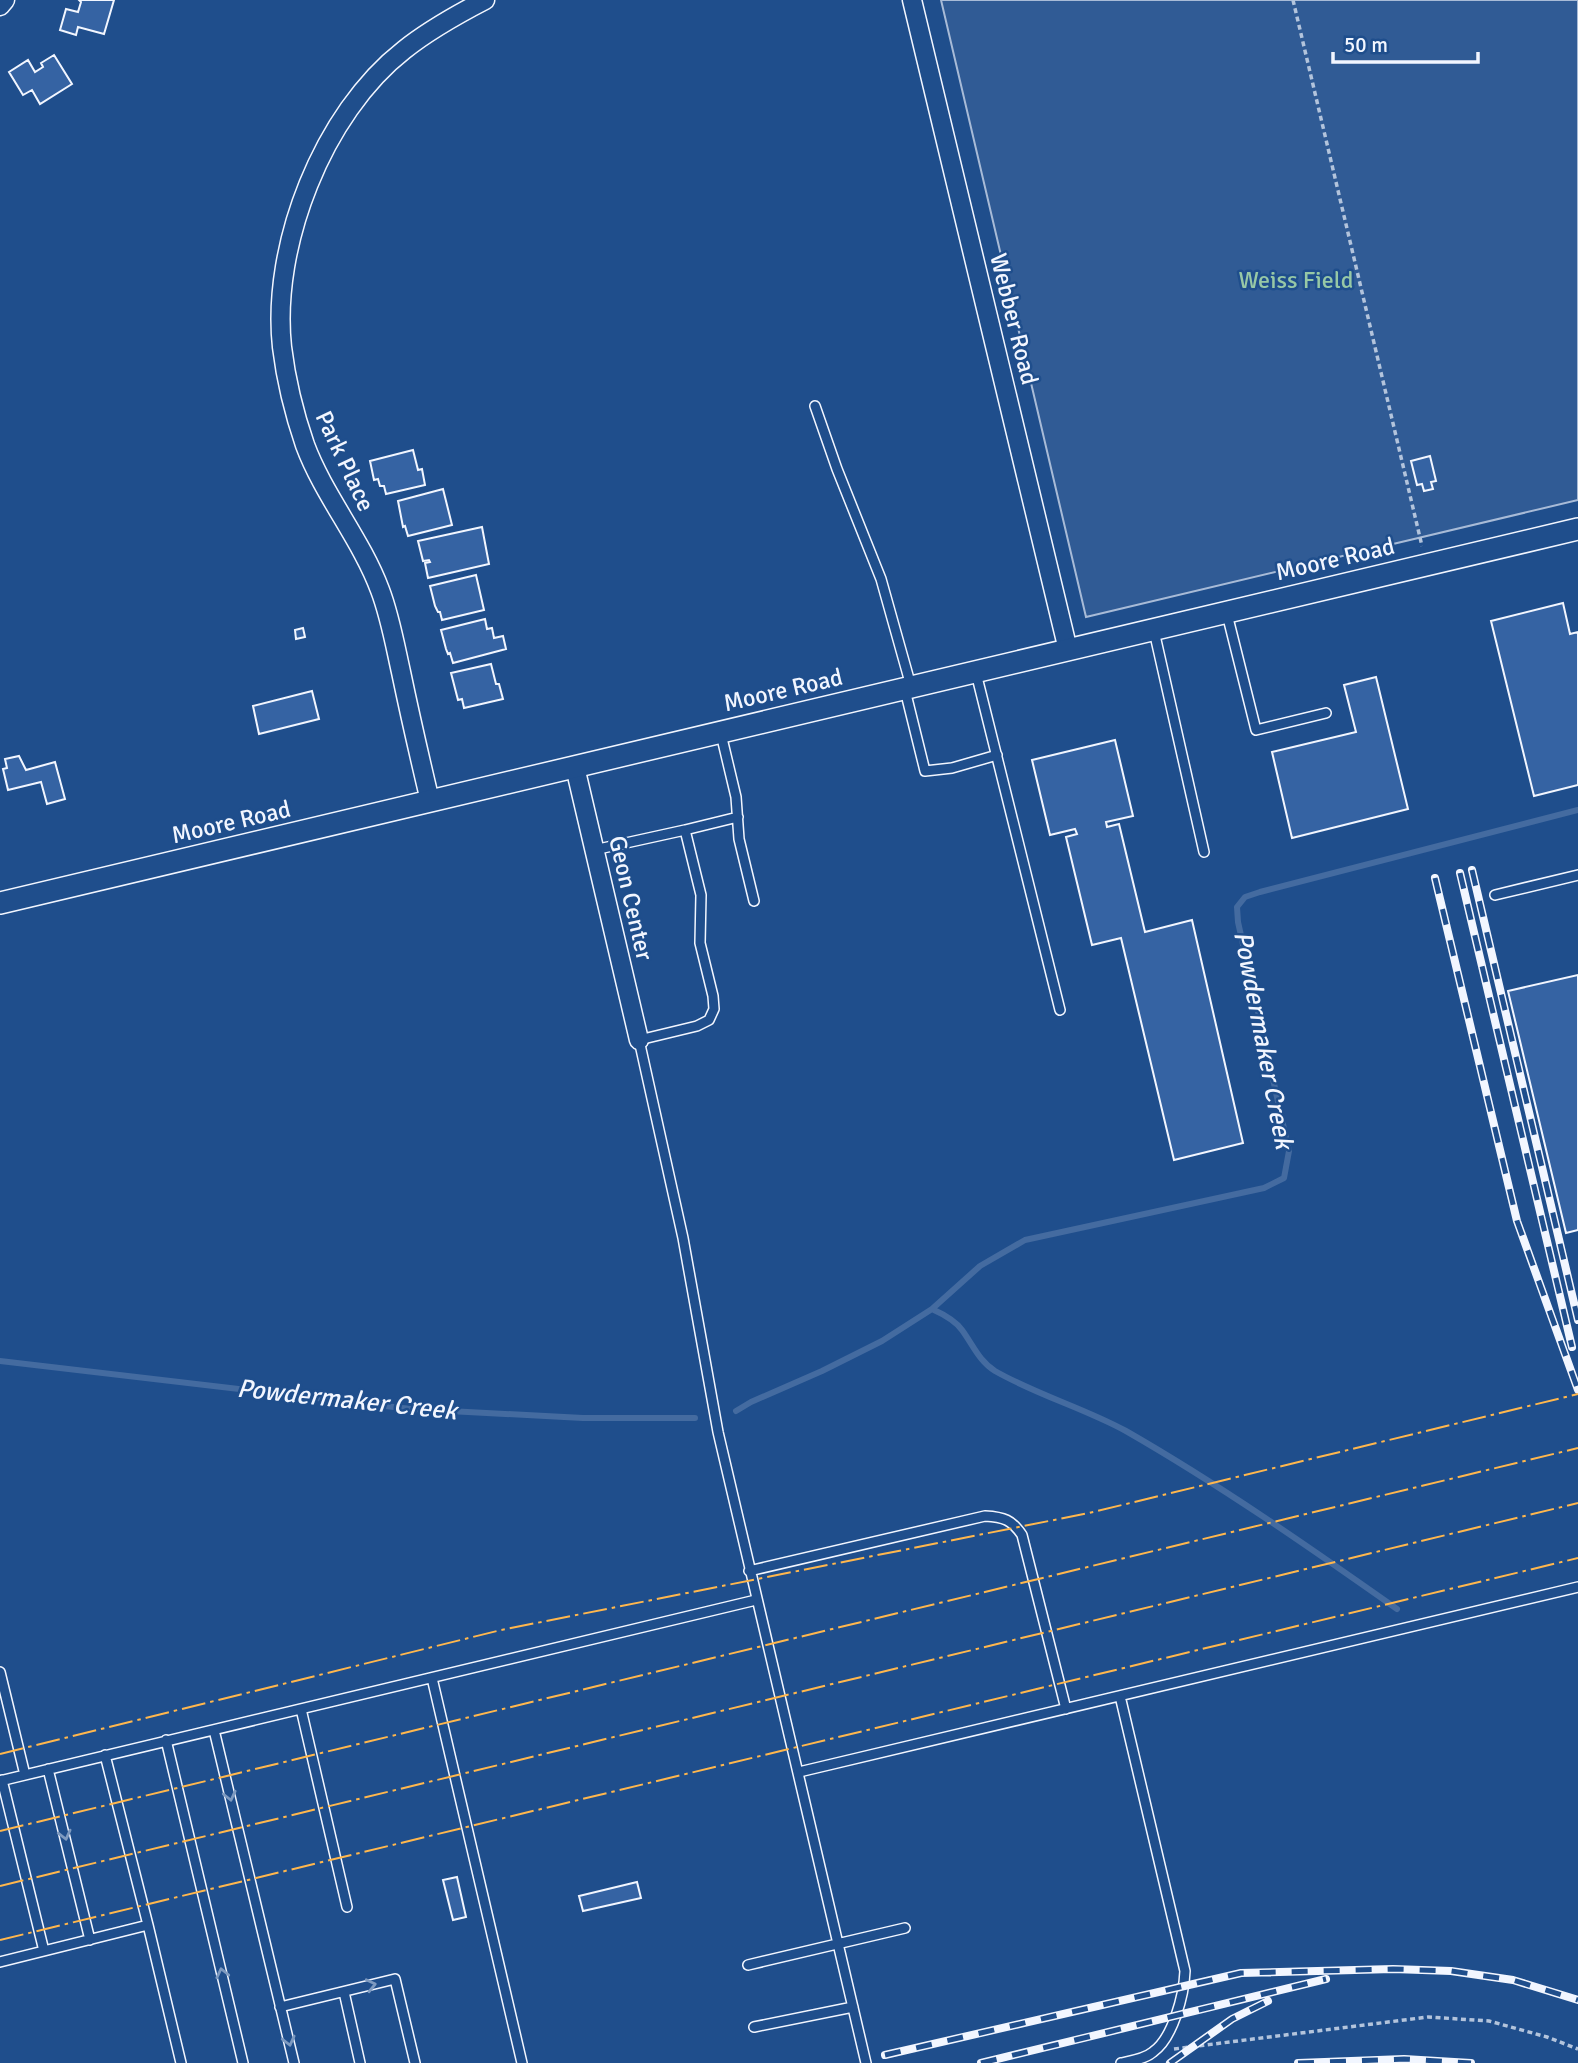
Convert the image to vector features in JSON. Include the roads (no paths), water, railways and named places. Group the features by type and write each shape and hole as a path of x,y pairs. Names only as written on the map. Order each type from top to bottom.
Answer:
{"street":[{"path":"0,6 5,0"},
{"name":"Park Place","path":"430,801 380,591 306,446 291,401 282,345 282,298 289,242 313,174 334,132 367,86 402,51 443,22 485,0"},
{"name":"Webber Road","path":"912,0 1068,650"},
{"name":"Moore Road","path":"0,903 1578,529"},
{"name":"Geon Center","path":"575,767 639,1040"}],"lane":[{"path":"815,406 881,579 908,687 925,772 952,768 997,755"},
{"path":"1227,612 1256,730 1326,713"},
{"path":"1154,629 1204,852"},
{"path":"976,671 1060,1010"},
{"path":"720,732 738,817 739,839 754,901"},
{"path":"594,850 738,817"},
{"path":"685,830 701,895 700,943 714,1009 709,1020 697,1026 639,1040 685,1249 713,1409 866,2063"},
{"path":"1495,895 1578,875"},
{"path":"750,1571 985,1516 1002,1517 1014,1522 1022,1535 1066,1709"},
{"path":"799,1772 1578,1587"},
{"path":"44,1951 1,1781 756,1600"},
{"path":"0,1672 25,1774"},
{"path":"432,1678 522,2063"},
{"path":"1120,1696 1185,1971 1176,2017 1165,2040 1153,2053 1121,2063"},
{"path":"302,1709 347,1907"},
{"path":"214,1730 294,2063"},
{"path":"166,1740 243,2063"},
{"path":"105,1755 181,2063"},
{"path":"48,1769 90,1940"},
{"path":"0,1962 148,1925"},
{"path":"748,1965 905,1928"},
{"path":"281,2007 395,1979 415,2063"},
{"path":"344,1992 360,2063"},
{"path":"754,2027 853,2007"}],"waterway":[{"name":"Powdermaker Creek","path":"736,1411 882,1341 932,1309 980,1266 1025,1240 1264,1188 1284,1178 1289,1151 1238,922 1237,907 1245,897 1260,892 1578,810"},
{"path":"932,1309 956,1323 980,1358 995,1371 1126,1431 1264,1517 1397,1609"},
{"name":"Powdermaker Creek","path":"0,1361 411,1409 583,1418 695,1418"}],"railway":[{"path":"1472,870 1578,1320"},
{"path":"1460,873 1572,1347"},
{"path":"1435,878 1517,1221 1578,1390"},
{"path":"885,2055 1241,1973 1393,1969 1451,1971 1513,1980 1578,2000"},
{"path":"981,2063 1326,1979"},
{"path":"1170,2063 1232,2019 1268,2001"},
{"path":"1298,2063 1404,2059 1471,2063"}],"park label":[{"name":"Weiss Field","path":"1296,280"}]}
